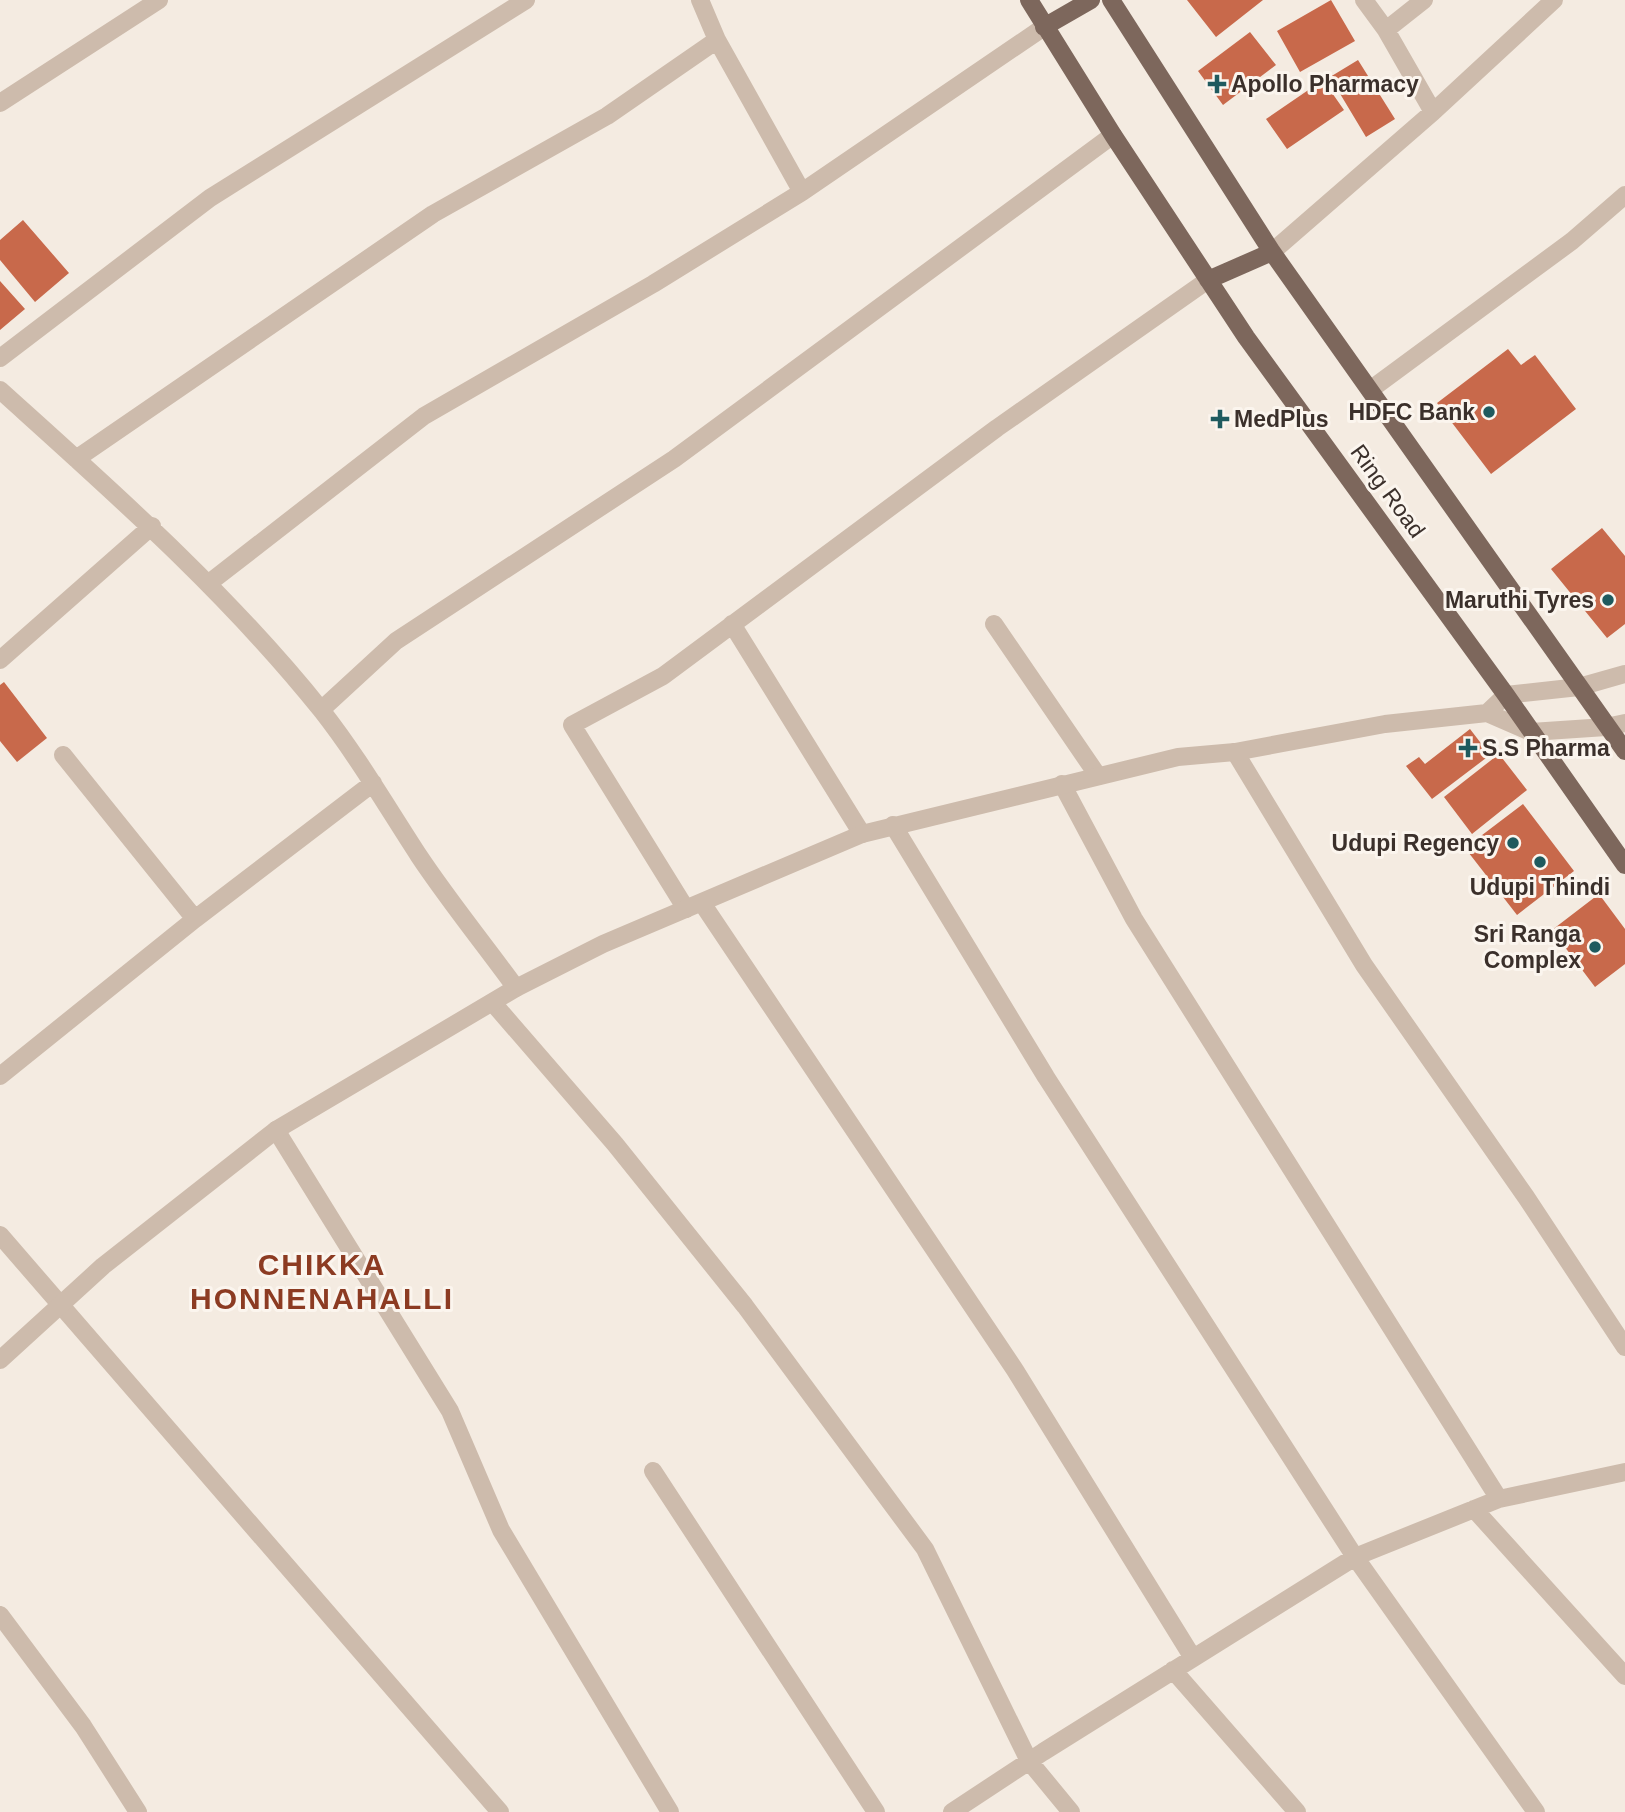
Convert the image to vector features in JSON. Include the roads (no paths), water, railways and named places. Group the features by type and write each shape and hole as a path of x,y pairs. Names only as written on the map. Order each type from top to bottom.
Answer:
{"main road":[{"name":"Ring Road","path":"1029,0 1113,135 1246,337 1506,695 1625,866"},
{"path":"1044,27 1091,0"},
{"name":"Ring Road","path":"1111,0 1272,251 1625,751"},
{"path":"1208,280 1272,251"}],"street":[{"path":"0,103 159,0"},
{"path":"0,358 210,198 526,0"},
{"path":"700,0 717,40 802,192"},
{"path":"1364,0 1386,30 1433,112"},
{"path":"1386,30 1424,0"},
{"path":"1272,251 1433,112 1554,0"},
{"path":"209,583 424,416 653,284 802,192 1044,27"},
{"path":"76,459 433,214 607,116 717,40"},
{"path":"321,710 396,641 674,459 1113,135"},
{"path":"1370,390 1572,241 1625,195"},
{"path":"1193,1658 1015,1370 572,725 663,676 997,428 1208,280"},
{"path":"0,390 152,526 209,583 321,710 373,783 421,858 516,988"},
{"path":"0,660 152,526"},
{"path":"732,624 862,834"},
{"path":"994,624 1098,776"},
{"path":"1487,713 1506,695 1579,687 1625,674"},
{"path":"0,1360 103,1266 276,1130 516,988 603,944 862,834 1178,757 1235,752 1385,724 1487,713 1531,732 1606,727 1625,723"},
{"path":"1235,752 1364,965 1526,1197 1625,1347"},
{"path":"62,755 195,919"},
{"path":"0,1076 195,919 373,783"},
{"path":"1062,784 1134,919 1499,1499"},
{"path":"893,825 1046,1077 1355,1557 1536,1812"},
{"path":"493,1003 615,1144 745,1306 925,1549 1029,1761 1071,1812"},
{"path":"276,1130 450,1411 501,1530 670,1812"},
{"path":"0,1235 500,1812"},
{"path":"653,1471 876,1812"},
{"path":"952,1812 1355,1557 1499,1499 1625,1472"},
{"path":"1474,1509 1625,1676"},
{"path":"0,1615 83,1726 138,1812"},
{"path":"1174,1670 1297,1812"}],"place":[{"name":"Apollo Pharmacy","path":"1217,84"},
{"name":"HDFC Bank","path":"1489,412"},
{"name":"MedPlus","path":"1220,419"},
{"name":"Maruthi Tyres","path":"1608,600"},
{"name":"S.S Pharma","path":"1468,748"},
{"name":"Udupi Regency","path":"1513,843"},
{"name":"Udupi Thindi","path":"1540,862"},
{"name":"Sri Ranga Complex","path":"1595,947"}],"district":[{"name":"CHIKKA HONNENAHALLI","path":"322,1281"}]}
